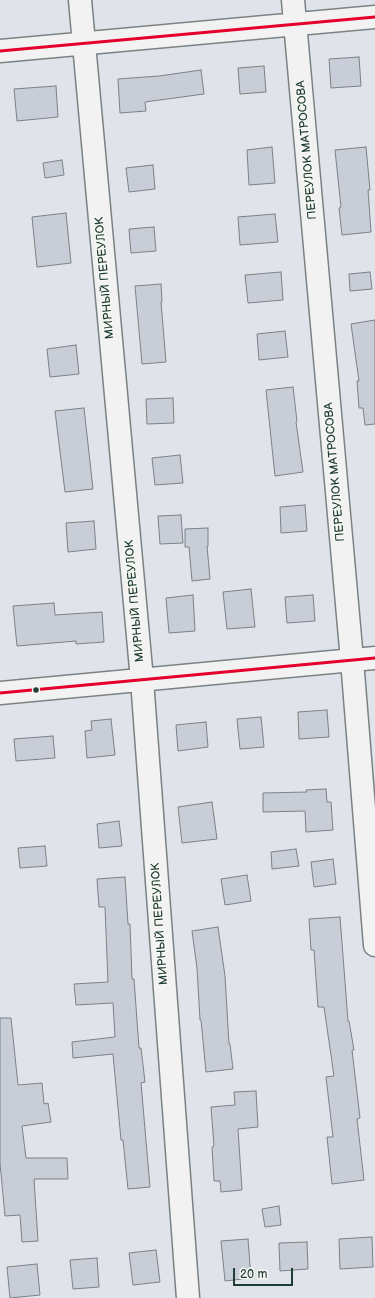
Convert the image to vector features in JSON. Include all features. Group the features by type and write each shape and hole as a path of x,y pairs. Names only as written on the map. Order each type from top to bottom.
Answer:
{"street":[{"name":"МИРНЫЙ ПЕРЕУЛОК","path":"80,0 142,680 188,1298"},
{"name":"ПЕРЕУЛОК МАТРОСОВА","path":"293,0 352,660 375,945"},
{"path":"0,51 375,17"},
{"path":"0,693 375,658"}],"building":[{"path":"359,57 361,86 331,88 329,59"},
{"path":"264,66 266,92 240,94 238,68"},
{"path":"201,70 204,94 145,102 146,111 120,113 118,79 159,76"},
{"path":"56,86 58,117 17,121 14,89"},
{"path":"272,147 275,183 249,185 247,150"},
{"path":"366,147 370,190 368,190 371,232 342,235 339,208 341,207 335,150"},
{"path":"62,160 64,175 45,178 43,163"},
{"path":"153,165 155,189 129,192 126,168"},
{"path":"66,213 71,263 37,267 32,217"},
{"path":"275,214 278,242 240,245 238,217"},
{"path":"154,227 156,251 131,253 129,229"},
{"path":"281,272 283,300 248,303 245,275"},
{"path":"370,272 372,289 350,291 349,274"},
{"path":"161,284 166,362 142,364 135,286"},
{"path":"375,320 375,424 365,425 363,408 359,408 357,381 359,381 351,324"},
{"path":"285,331 288,357 259,360 257,334"},
{"path":"76,345 79,374 50,377 47,349"},
{"path":"293,387 303,472 275,476 266,390"},
{"path":"173,398 174,423 147,424 146,399"},
{"path":"84,408 93,489 65,492 55,411"},
{"path":"180,455 183,483 155,485 152,458"},
{"path":"305,505 307,531 281,533 280,507"},
{"path":"181,515 183,543 160,544 158,516"},
{"path":"94,521 96,549 68,552 66,523"},
{"path":"208,528 207,546 210,579 192,581 189,547 185,547 185,529"},
{"path":"251,589 255,627 227,629 223,592"},
{"path":"193,595 195,631 169,633 166,598"},
{"path":"313,595 315,621 287,623 285,597"},
{"path":"54,603 55,615 102,612 104,642 76,644 76,641 17,646 13,606"},
{"path":"327,710 329,737 299,739 298,712"},
{"path":"261,717 264,747 240,749 237,719"},
{"path":"111,719 115,755 87,758 85,731 92,730 91,721"},
{"path":"206,722 208,747 178,751 176,725"},
{"path":"53,736 55,758 16,761 14,739"},
{"path":"326,789 327,802 331,802 333,830 306,832 305,811 263,812 263,793 307,792 306,790"},
{"path":"212,802 217,839 182,843 178,807"},
{"path":"119,821 122,846 99,848 97,824"},
{"path":"45,846 47,866 20,868 18,848"},
{"path":"296,849 299,866 272,869 271,852"},
{"path":"333,859 336,884 314,887 311,862"},
{"path":"247,875 251,901 225,905 221,879"},
{"path":"125,877 128,924 130,924 132,979 134,979 139,1048 141,1048 145,1082 141,1083 150,1187 128,1189 123,1140 121,1140 113,1054 73,1058 72,1042 115,1037 113,1003 76,1005 74,984 108,982 105,907 99,907 97,879"},
{"path":"340,917 348,1021 354,1050 352,1050 360,1118 357,1119 364,1180 332,1184 327,1137 333,1137 326,1077 334,1076 324,1007 318,1007 314,950 311,950 309,919"},
{"path":"218,927 225,976 229,1044 233,1069 206,1072 200,1020 197,968 192,931"},
{"path":"0,1018 11,1018 18,1085 42,1083 44,1104 48,1103 51,1122 22,1126 26,1158 67,1158 68,1179 34,1179 38,1241 22,1242 20,1215 5,1216 0,1163"},
{"path":"256,1091 258,1127 238,1129 242,1190 221,1192 220,1181 214,1181 212,1147 214,1146 211,1107 235,1105 234,1092"},
{"path":"279,1206 281,1225 265,1227 262,1209"},
{"path":"372,1237 373,1267 340,1269 339,1239"},
{"path":"248,1239 251,1278 225,1281 221,1241"},
{"path":"307,1242 308,1269 280,1271 279,1243"},
{"path":"156,1250 160,1282 133,1285 129,1253"},
{"path":"97,1258 99,1287 73,1289 70,1260"},
{"path":"37,1264 40,1295 10,1298 7,1267"}],"transit line":[{"path":"0,51 375,17"},
{"path":"0,693 375,658"}]}
